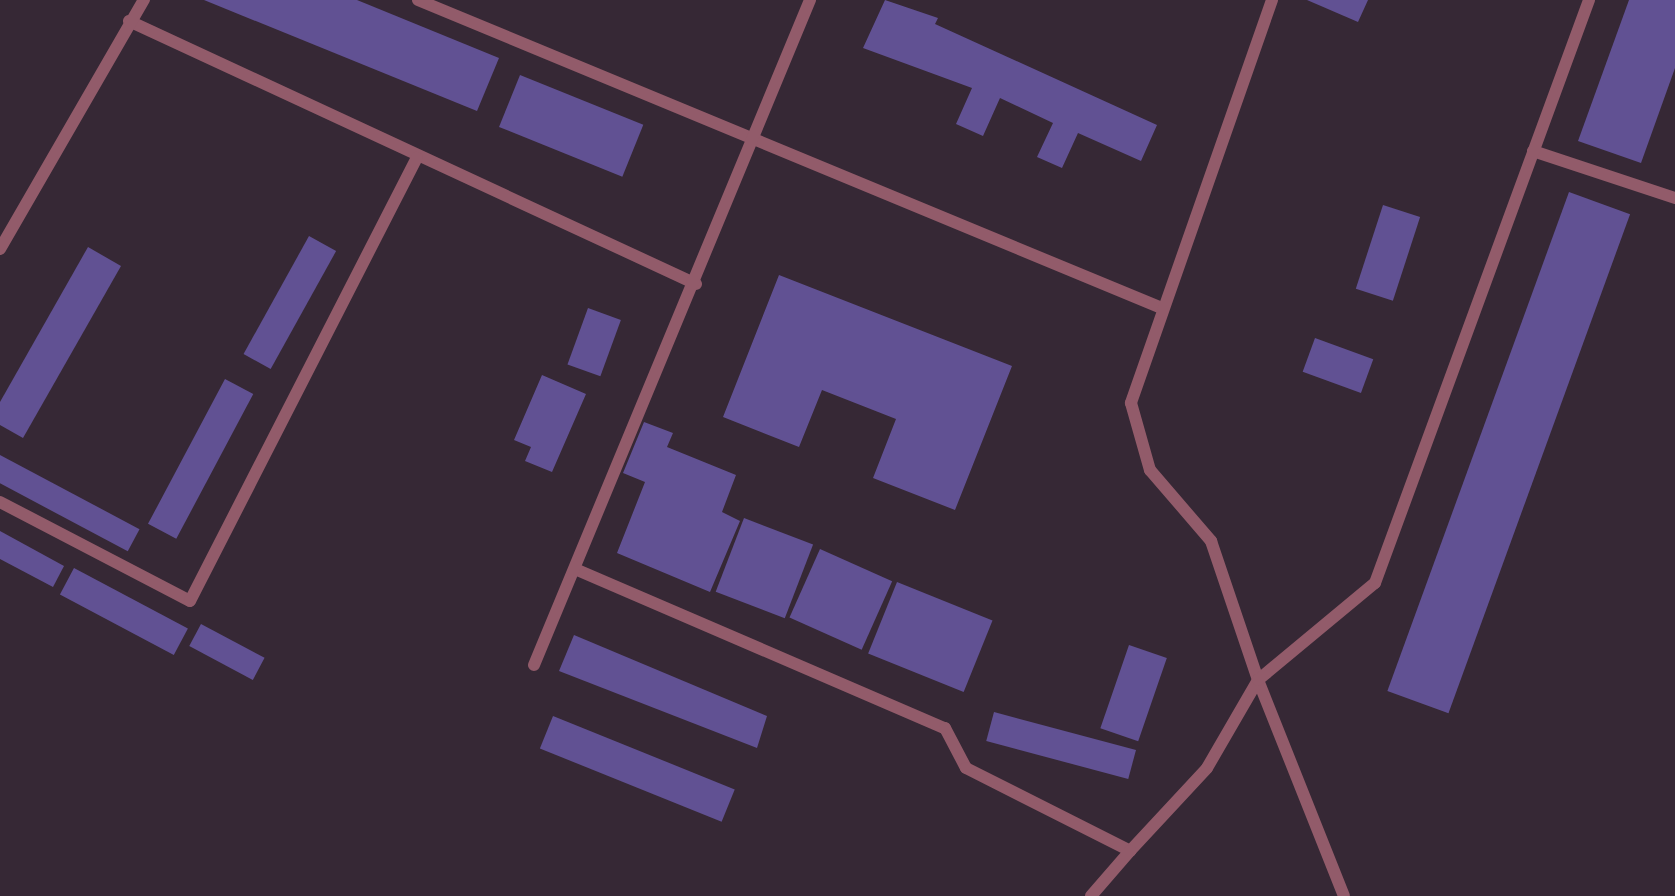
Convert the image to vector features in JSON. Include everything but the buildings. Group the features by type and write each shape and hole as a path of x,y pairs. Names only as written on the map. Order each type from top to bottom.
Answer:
{"lane":[{"path":"0,250 130,21 145,0"},
{"path":"418,0 1159,307"},
{"path":"534,665 696,284 810,0"},
{"path":"1272,0 1159,307 1131,403 1150,470 1211,541 1258,680 1344,896"},
{"path":"1091,896 1207,768 1258,680 1375,583 1589,0"},
{"path":"130,21 417,158 696,284"},
{"path":"1533,151 1675,198"},
{"path":"0,502 190,601 417,158"},
{"path":"575,569 945,728 966,768 1130,851"}]}
